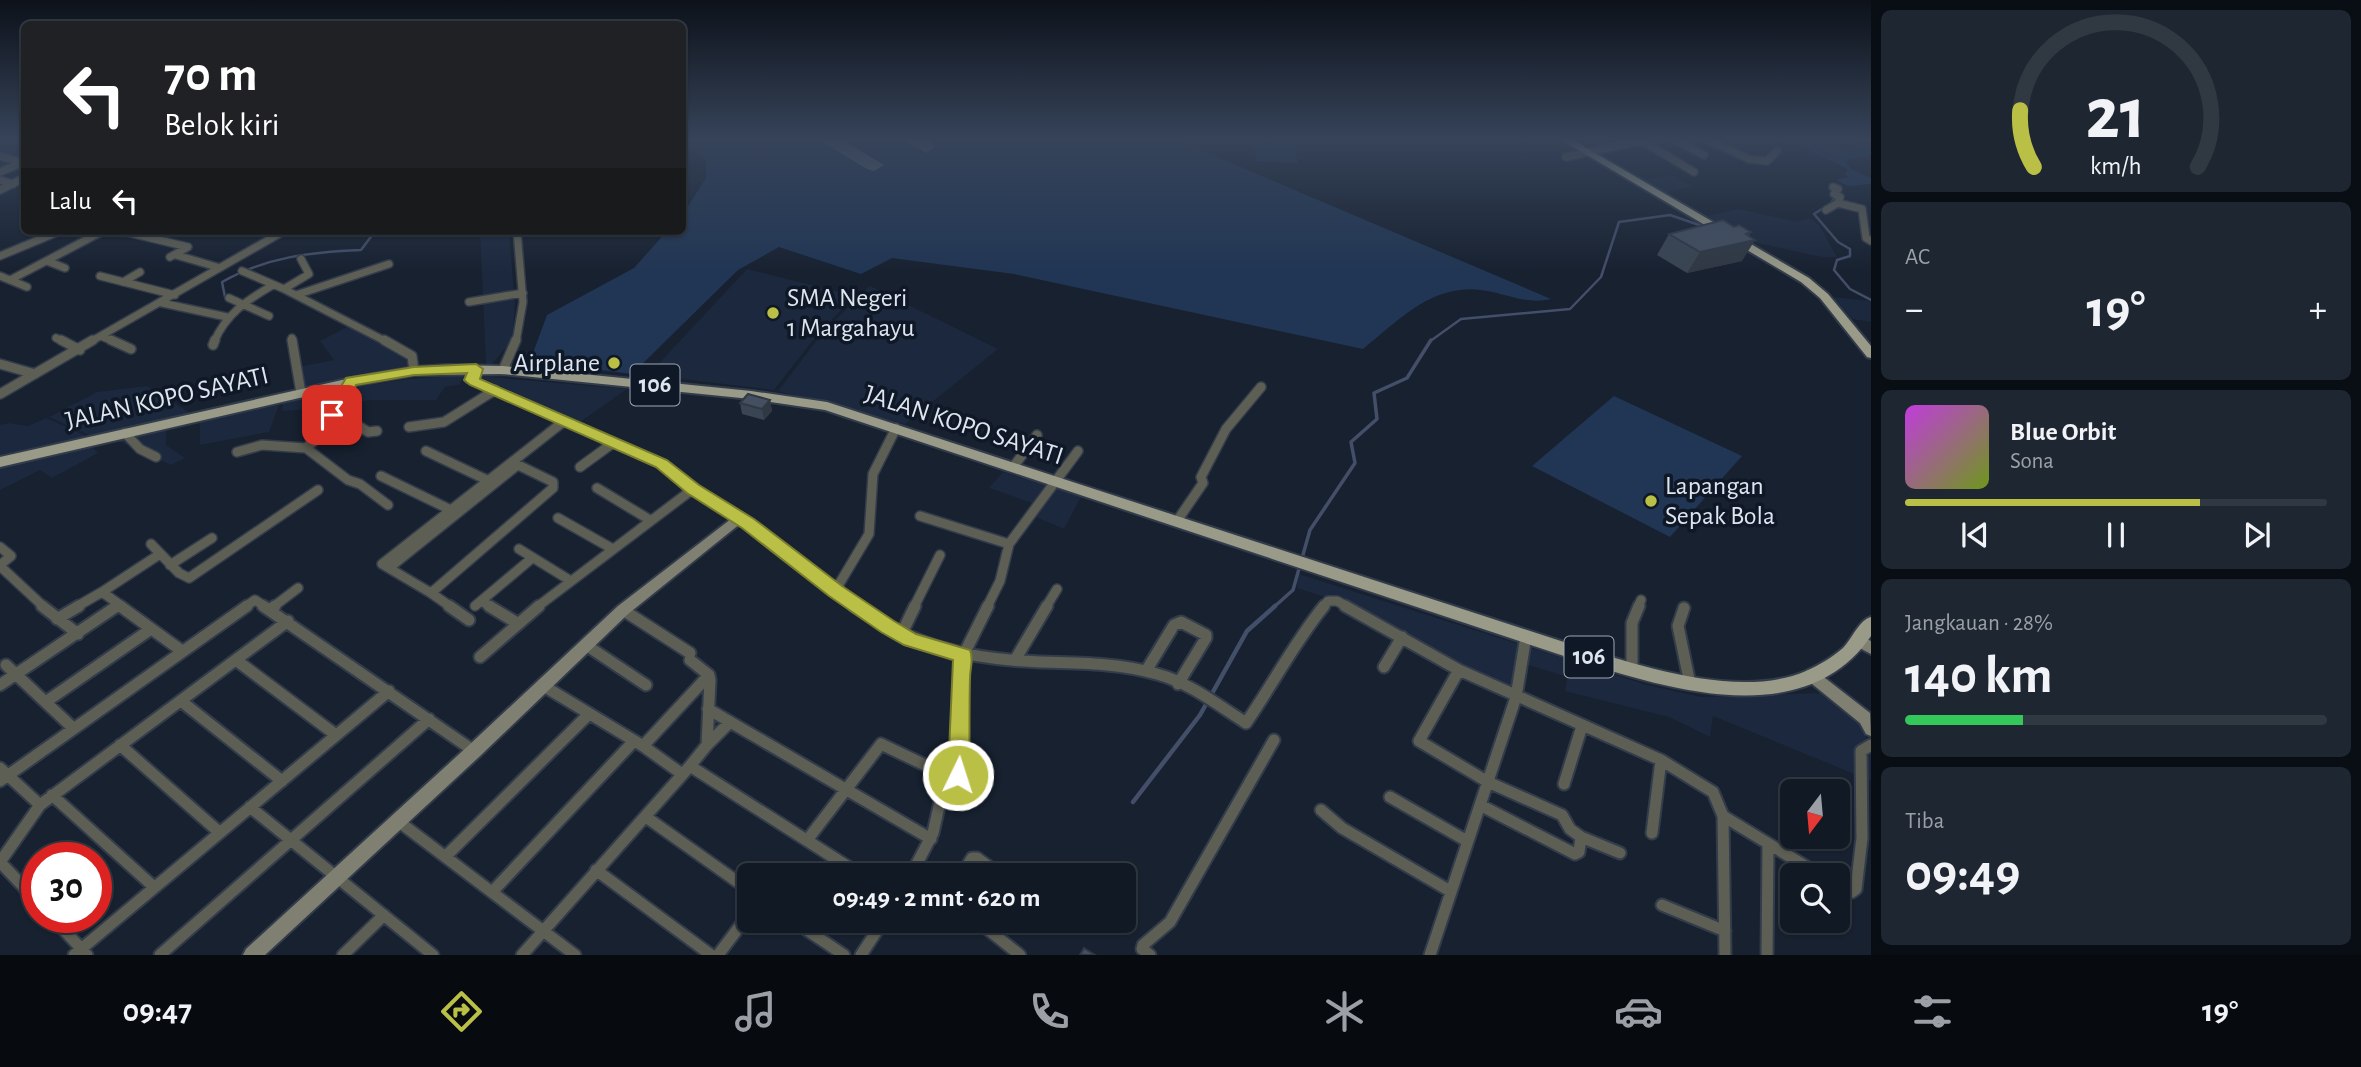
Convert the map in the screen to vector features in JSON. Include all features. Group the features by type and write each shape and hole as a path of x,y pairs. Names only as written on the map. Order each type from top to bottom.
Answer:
{"main road":[{"path":"1637,184 1805,280 1827,300 1871,354"},
{"name":"JALAN KOPO SAYATI","path":"0,462 351,382 414,371 503,370 827,406 1526,636 1632,670 1690,684 1751,688 1811,676 1839,661 1867,638"}],"street":[{"path":"0,190 13,184"},
{"path":"1826,210 1836,195 1863,209 1867,238 1871,241"},
{"path":"0,256 50,235"},
{"path":"10,280 96,235"},
{"path":"138,235 188,247 173,256 217,267"},
{"path":"0,394 277,235"},
{"path":"503,370 519,338 523,293 517,235"},
{"path":"284,289 309,274 301,259"},
{"path":"47,261 65,268"},
{"path":"296,295 389,264"},
{"path":"242,271 284,289 408,353 412,356 414,371"},
{"path":"123,282 140,272"},
{"path":"0,276 27,287"},
{"path":"100,276 175,295"},
{"path":"214,345 220,325 227,317 242,303 272,285"},
{"path":"469,302 523,293"},
{"path":"229,298 269,316"},
{"path":"162,303 227,317"},
{"path":"103,337 131,349"},
{"path":"56,338 80,350"},
{"path":"292,338 301,393"},
{"path":"0,364 35,374"},
{"path":"476,369 471,380 662,464 835,591 901,635 963,656 1146,671 1199,694 1249,722 1299,637 1331,600 1459,670 1661,760 1713,792 1723,816 1725,955"},
{"path":"306,448 319,436 351,382"},
{"path":"1177,521 1203,483 1201,477 1222,432 1242,404 1261,387"},
{"path":"410,427 429,428 447,422 495,390"},
{"path":"330,419 354,423 368,432 377,431"},
{"path":"469,620 431,593 385,566 566,423"},
{"path":"835,591 869,534 875,467 896,428"},
{"path":"125,433 140,449 156,457"},
{"path":"1014,466 1037,435"},
{"path":"580,467 613,443"},
{"path":"237,452 262,445 306,448 341,475 360,484 388,505"},
{"path":"426,451 487,480"},
{"path":"808,839 881,744 950,777 958,775 960,674 963,656 1000,581 1009,544 1078,451"},
{"path":"453,512 487,480 515,463"},
{"path":"431,593 553,488 553,482 515,463"},
{"path":"381,476 453,512"},
{"path":"597,488 650,520"},
{"path":"480,657 517,623 611,548 693,489"},
{"path":"151,544 170,565 186,578 190,577 318,490"},
{"path":"920,516 1009,544"},
{"path":"558,518 611,548"},
{"path":"252,955 624,610 740,519"},
{"path":"170,565 212,538"},
{"path":"0,547 11,556 0,566 57,619 78,634"},
{"path":"519,549 570,581"},
{"path":"57,619 160,554"},
{"path":"901,635 940,555"},
{"path":"517,623 478,603 531,559"},
{"path":"271,609 298,588"},
{"path":"1016,660 1057,589"},
{"path":"102,592 182,651"},
{"path":"40,805 2,774 254,600 271,609 474,751"},
{"path":"1632,670 1632,623 1641,600"},
{"path":"0,685 118,605"},
{"path":"1684,608 1678,626 1690,684"},
{"path":"624,610 690,657 709,675 707,745"},
{"path":"21,884 0,862 40,805 288,621"},
{"path":"1146,671 1174,625 1181,622 1206,635 1178,684"},
{"path":"47,701 151,629"},
{"path":"1430,955 1467,841 1482,806 1516,697 1526,636"},
{"path":"1384,667 1402,637"},
{"path":"586,645 646,685"},
{"path":"236,660 336,735"},
{"path":"6,665 47,701 72,728"},
{"path":"1459,670 1419,741 1488,782 1527,802 1562,815 1570,829 1581,837 1620,853"},
{"path":"493,891 709,675"},
{"path":"1811,676 1865,718 1871,729"},
{"path":"542,685 638,744 808,839 843,863"},
{"path":"65,933 81,953 154,887 389,691"},
{"path":"181,701 282,781"},
{"path":"708,709 931,839"},
{"path":"446,856 589,714"},
{"path":"160,955 429,719"},
{"path":"522,955 730,722"},
{"path":"1564,784 1582,726"},
{"path":"1150,955 1142,948 1143,945 1170,922 1274,740"},
{"path":"120,745 219,832"},
{"path":"1850,891 1856,890 1862,838 1861,751 1871,745"},
{"path":"1652,833 1661,760"},
{"path":"918,863 931,839 950,777"},
{"path":"52,795 154,887"},
{"path":"1390,797 1467,841"},
{"path":"1482,806 1575,854 1579,852 1581,837"},
{"path":"250,807 433,955"},
{"path":"1321,810 1342,828 1450,891"},
{"path":"1723,816 1798,863"},
{"path":"646,817 737,881"},
{"path":"398,821 575,955"},
{"path":"1767,955 1768,846"},
{"path":"969,863 972,858 983,863"},
{"path":"596,870 711,955"},
{"path":"1662,905 1725,931"},
{"path":"343,955 384,915"},
{"path":"718,955 737,930"},
{"path":"811,933 844,955"},
{"path":"862,955 876,933"},
{"path":"992,933 1020,955"}],"shaded area":[{"path":"702,184 1280,184 1551,299 1524,300 1481,290 1447,293 1417,306 1363,349 1014,274 892,258 861,274 779,247 738,270 632,374 530,361 547,315 634,268 663,235 686,235 686,209"},
{"path":"1648,184 1687,184 1692,186 1664,193"},
{"path":"1843,184 1871,184 1871,184 1848,186"},
{"path":"1738,209 1797,222 1809,218 1819,225 1837,257 1821,257 1753,242 1708,216"},
{"path":"480,235 509,235 515,305 512,340 492,364 486,364"},
{"name":"SMA Negeri 1 Margahayu","path":"747,269 856,296 821,330 774,390 648,375"},
{"path":"870,286 998,349 905,424 778,391 823,332"},
{"path":"1833,297 1871,301 1871,322 1852,319"},
{"path":"351,325 412,360 414,368 344,380 343,377 343,381 303,390 298,367 334,360 320,341"},
{"path":"465,375 459,385 445,387 436,400 372,400 335,405 331,412 308,414 308,409 282,411 283,402 343,389 409,379"},
{"path":"477,376 627,389 580,422"},
{"path":"147,386 190,413 91,436 49,417 97,392"},
{"name":"Lapangan Sepak Bola","path":"1614,396 1742,456 1670,537 1532,466"},
{"path":"279,405 269,432 200,445 200,422"},
{"path":"46,418 89,437 0,458 0,425 9,423 28,426"},
{"path":"166,428 166,445 185,458 171,465 116,440"},
{"path":"90,445 98,453 52,478 40,470 0,490 0,466"},
{"path":"1003,472 1081,497 1064,529 1031,515 1035,504 989,488"},
{"path":"1299,574 1647,685 1701,697 1822,693 1861,725 1871,751 1871,781 1713,716 1710,737 1669,717 1565,691 1567,677 1522,663 1511,694 1352,606 1297,588"}],"building":[{"path":"1723,220 1734,227 1739,225 1751,232 1746,234 1755,240 1700,252 1669,234"},
{"path":"748,394 770,400 762,409 740,403"},
{"path":"1084,948 1095,955 1080,955"}],"waterway":[{"path":"1836,196 1831,203 1814,214 1838,242 1850,249 1850,256 1837,260 1834,270 1850,289 1871,300"},
{"path":"1430,341 1461,319 1570,309 1601,277 1619,222 1670,215 1705,227"},
{"path":"225,297 222,282 255,267 307,254 361,250 372,235"},
{"path":"1274,607 1293,590 1310,530 1355,463 1351,442 1377,419 1374,393 1407,378 1430,341"},
{"path":"1133,802 1200,715 1247,631 1275,606"}],"place":[{"name":"SMA Negeri 1 Margahayu","path":"773,313"},
{"name":"Airplane","path":"614,363"},
{"name":"Lapangan Sepak Bola","path":"1651,501"}],"route":[{"path":"332,415 351,382 414,371 476,369 471,380 662,464 693,489 748,524 835,591 901,635 963,656 960,674 958,775"}]}
